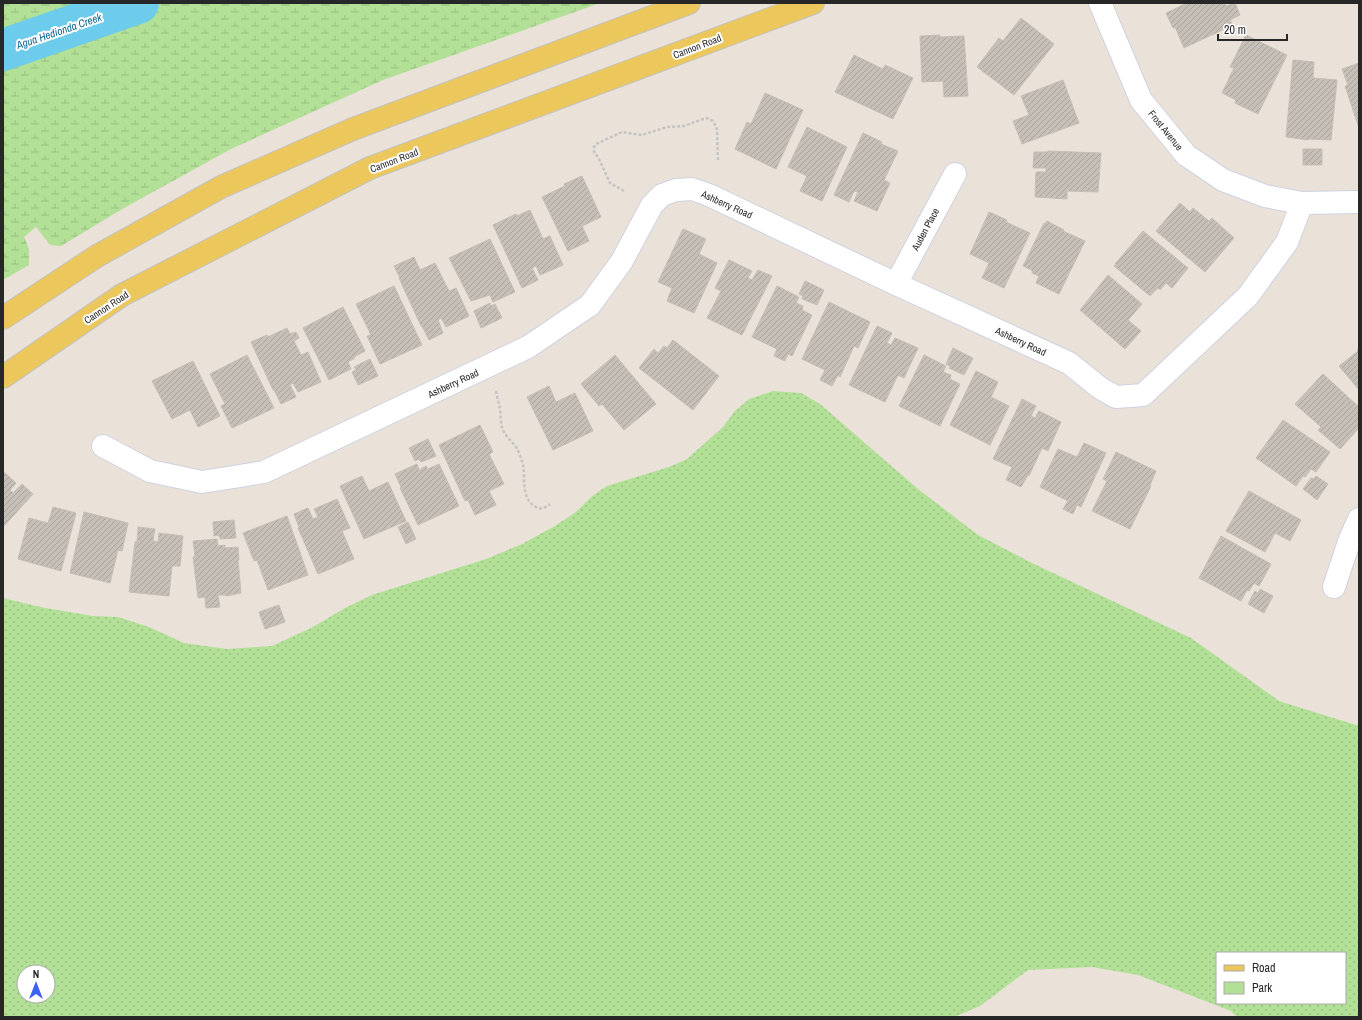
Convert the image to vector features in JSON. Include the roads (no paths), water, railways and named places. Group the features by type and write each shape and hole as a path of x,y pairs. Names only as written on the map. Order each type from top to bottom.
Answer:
{"main road":[{"path":"3,318 97,256 221,187 353,128 689,3"},
{"name":"Cannon Road","path":"3,377 122,295 370,168 814,3"}],"street":[{"name":"Frost Avenue","path":"1100,3 1141,100 1186,155 1223,180 1265,196 1302,203 1359,202"},
{"name":"Auden Place","path":"896,284 955,174"},
{"name":"Ashberry Road","path":"103,446 150,471 202,482 264,472 521,351 534,343 590,305 622,261 652,205 662,195 676,190 692,189 709,195 1069,364 1100,388 1116,397 1142,396 1248,296 1287,242 1302,203"},
{"path":"1334,587 1350,539 1359,519"}],"waterway":[{"name":"Agua Hedionda Creek","path":"3,50 138,3"}]}
